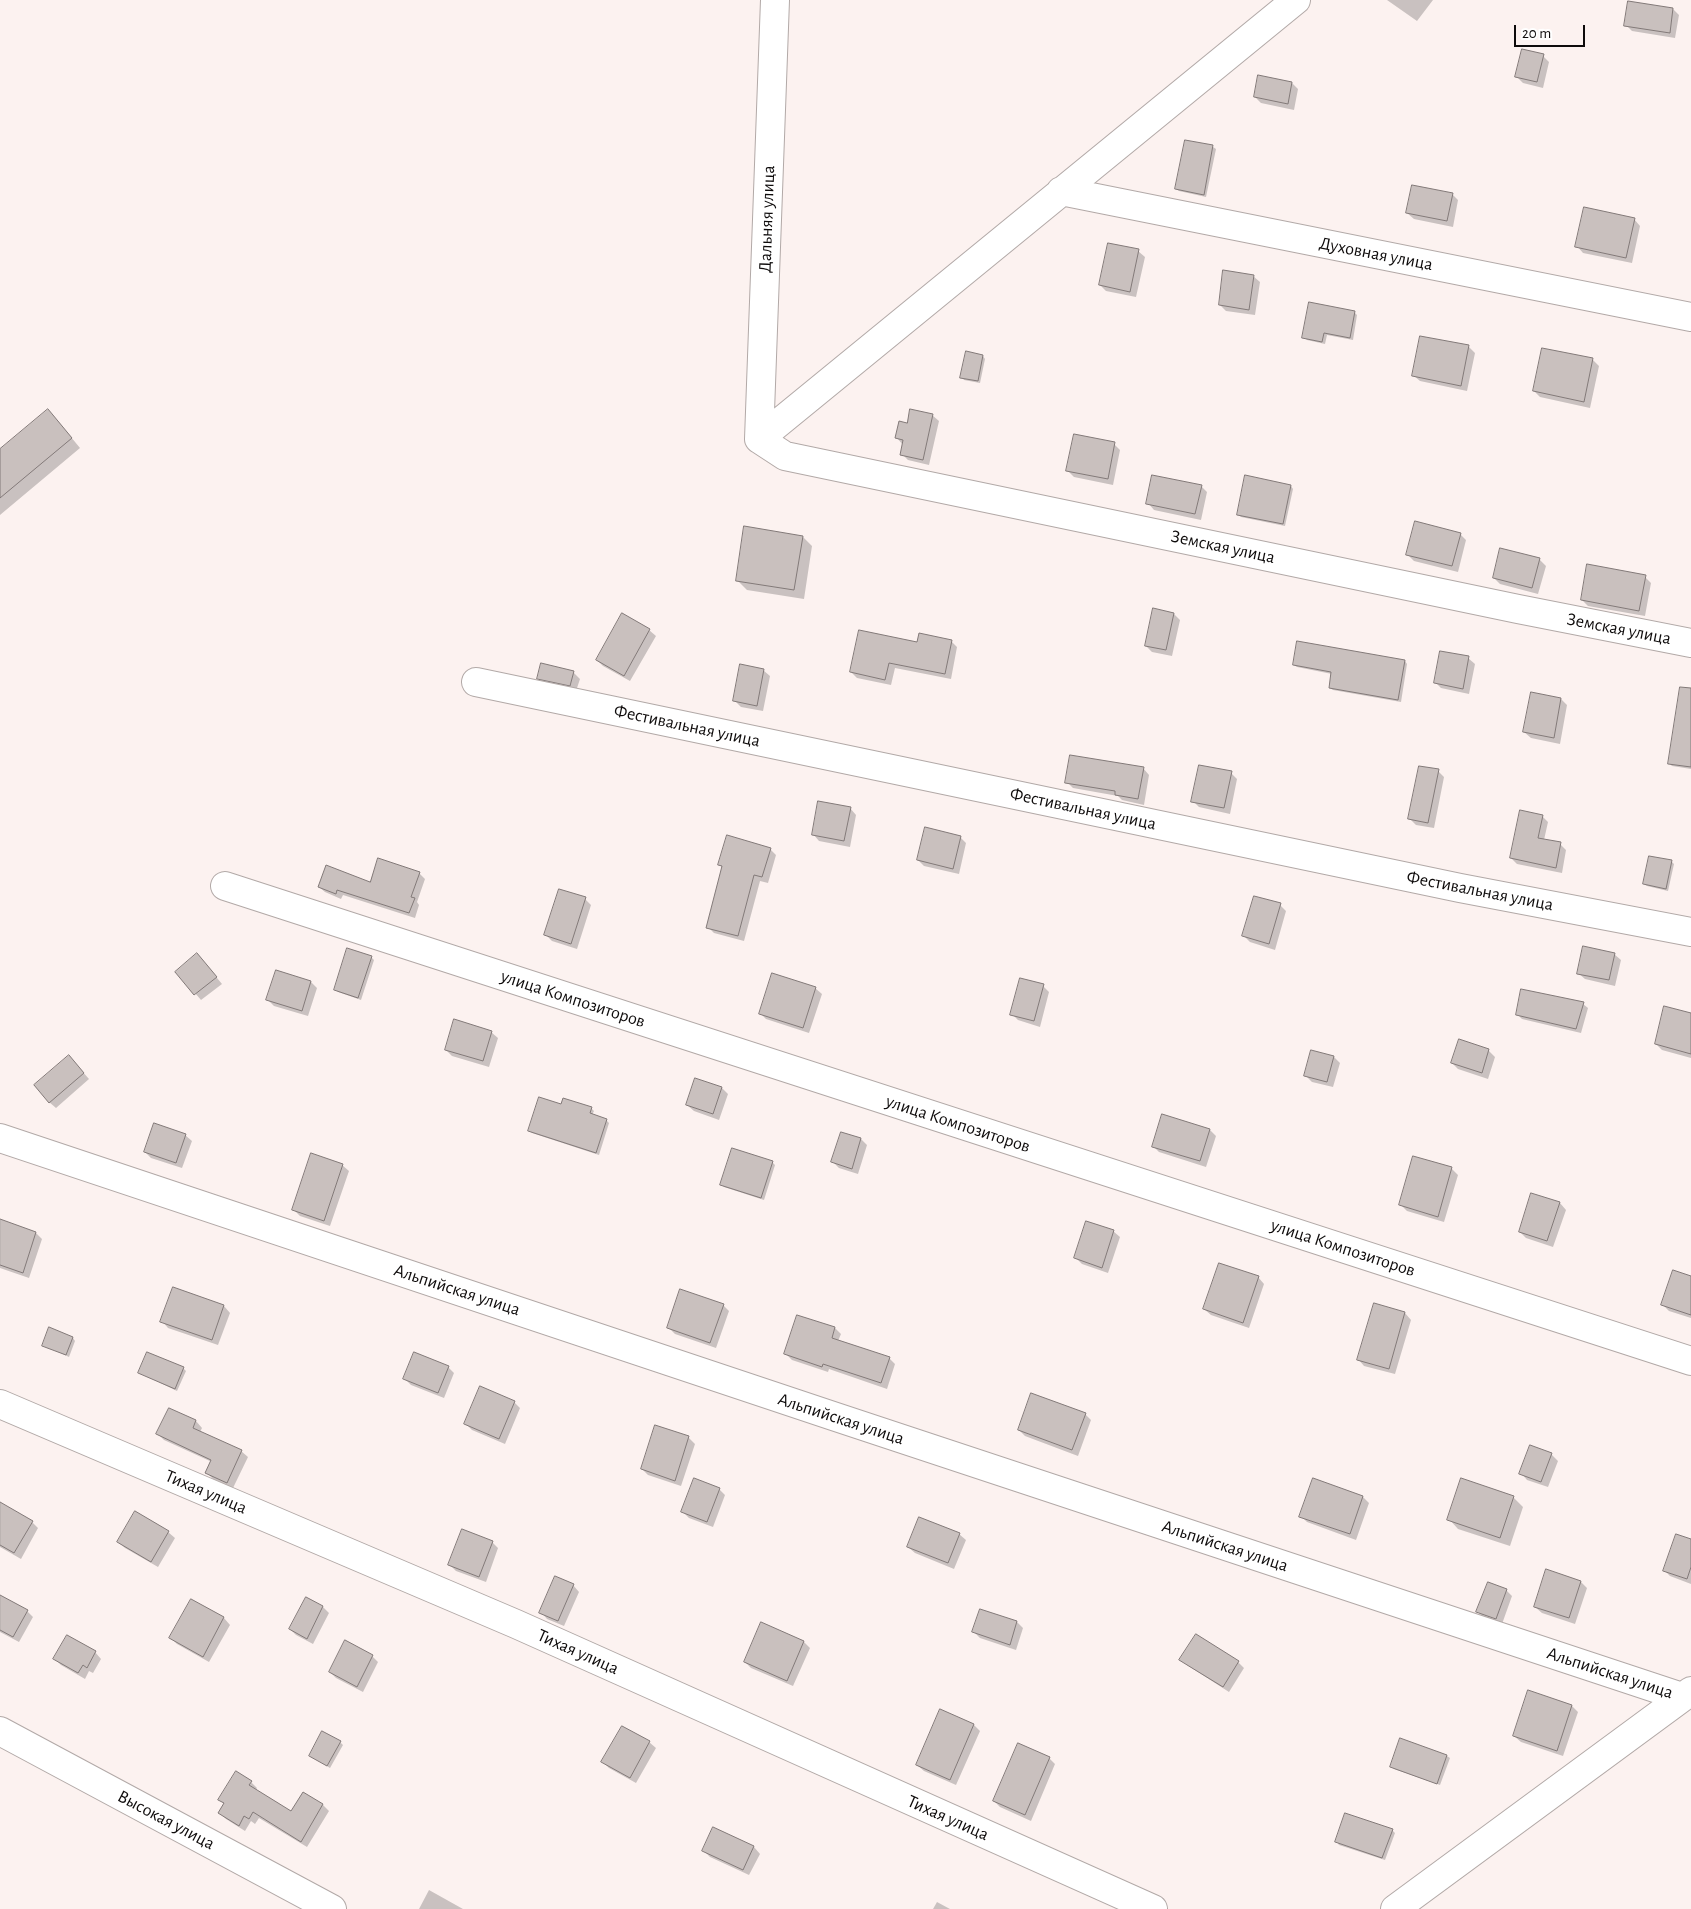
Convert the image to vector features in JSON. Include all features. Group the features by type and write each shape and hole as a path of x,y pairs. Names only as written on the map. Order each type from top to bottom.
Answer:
{"street":[{"name":"Дальняя улица","path":"759,438 775,0"},
{"path":"759,438 1296,0"},
{"name":"Духовная улица","path":"1061,191 1691,317"},
{"name":"Земская улица","path":"759,438 785,456 1498,605 1691,643"},
{"name":"Фестивальная улица","path":"476,682 1431,882 1691,932"},
{"name":"улица Композиторов","path":"225,886 1691,1361"},
{"name":"Альпийская улица","path":"0,1138 1688,1699"},
{"name":"Тихая улица","path":"0,1404 516,1624 1153,1909"},
{"path":"1395,1909 1688,1699"},
{"name":"Высокая улица","path":"0,1731 332,1909"}],"building":[{"path":"1628,1 1673,8 1670,33 1624,26"},
{"path":"1522,49 1544,54 1537,82 1515,77"},
{"path":"1258,75 1292,82 1288,104 1254,97"},
{"path":"1185,140 1213,145 1204,195 1175,189"},
{"path":"1412,185 1453,193 1447,221 1406,213"},
{"path":"1584,207 1635,218 1626,258 1575,247"},
{"path":"1108,243 1139,249 1130,292 1099,285"},
{"path":"1223,270 1254,275 1249,310 1219,305"},
{"path":"1309,302 1355,311 1350,338 1324,333 1322,342 1302,338"},
{"path":"1420,336 1469,345 1461,386 1412,376"},
{"path":"1542,348 1593,358 1584,402 1533,391"},
{"path":"966,351 983,355 978,381 960,378"},
{"path":"48,409 72,438 0,498 0,449"},
{"path":"910,409 933,414 923,460 900,455 903,440 895,438 899,421 907,423"},
{"path":"1074,434 1115,442 1108,479 1066,471"},
{"path":"1152,475 1202,485 1195,514 1146,504"},
{"path":"1245,475 1291,485 1283,524 1237,515"},
{"path":"1415,521 1461,533 1452,566 1406,555"},
{"path":"744,526 803,536 794,590 736,581"},
{"path":"1500,548 1540,558 1532,588 1493,578"},
{"path":"1587,564 1646,575 1639,611 1581,600"},
{"path":"1153,608 1174,613 1166,650 1145,646"},
{"path":"622,613 650,629 624,676 596,660"},
{"path":"859,630 917,642 919,633 952,640 945,674 889,663 885,680 850,672"},
{"path":"1297,641 1405,660 1398,700 1329,688 1331,672 1293,665"},
{"path":"1440,651 1469,656 1463,689 1434,683"},
{"path":"541,663 574,671 570,686 537,679"},
{"path":"740,664 764,669 757,706 733,701"},
{"path":"1680,687 1691,688 1691,767 1668,764"},
{"path":"1531,692 1561,698 1554,738 1523,732"},
{"path":"1070,755 1144,767 1138,799 1115,795 1115,791 1065,783"},
{"path":"1199,765 1232,771 1224,808 1191,802"},
{"path":"1419,766 1439,769 1428,823 1408,819"},
{"path":"818,801 851,807 844,841 812,835"},
{"path":"1520,810 1543,815 1538,838 1561,842 1556,868 1510,858"},
{"path":"925,827 961,836 953,869 917,860"},
{"path":"727,835 771,848 762,877 754,875 738,936 706,928 722,866 718,865"},
{"path":"1649,856 1672,860 1666,889 1643,884"},
{"path":"378,858 420,872 411,897 415,898 409,913 337,890 336,894 318,887 326,865 370,882"},
{"path":"559,889 586,897 571,944 544,935"},
{"path":"1254,896 1281,903 1269,944 1242,936"},
{"path":"1583,946 1615,953 1609,980 1577,974"},
{"path":"347,948 372,956 358,998 334,990"},
{"path":"197,953 217,977 194,995 175,972"},
{"path":"276,970 311,981 302,1011 266,1000"},
{"path":"772,973 816,987 803,1028 759,1014"},
{"path":"1020,978 1044,984 1034,1021 1010,1015"},
{"path":"1521,989 1584,1002 1576,1029 1516,1015"},
{"path":"1664,1006 1691,1013 1691,1054 1655,1044"},
{"path":"454,1019 492,1031 483,1061 445,1050"},
{"path":"1459,1039 1489,1049 1482,1073 1451,1063"},
{"path":"1311,1050 1334,1056 1327,1082 1304,1076"},
{"path":"69,1055 84,1073 49,1103 34,1085"},
{"path":"695,1078 722,1087 713,1114 686,1105"},
{"path":"539,1097 561,1104 563,1098 592,1107 590,1113 607,1119 596,1153 528,1131"},
{"path":"1162,1114 1210,1129 1200,1161 1152,1147"},
{"path":"154,1123 186,1134 176,1163 144,1152"},
{"path":"841,1132 861,1138 852,1169 831,1162"},
{"path":"732,1148 773,1161 761,1198 720,1185"},
{"path":"311,1153 343,1164 324,1221 292,1210"},
{"path":"1413,1156 1452,1167 1438,1217 1399,1205"},
{"path":"1531,1193 1560,1202 1547,1241 1519,1232"},
{"path":"0,1219 36,1232 23,1273 0,1265"},
{"path":"1086,1221 1114,1230 1102,1268 1074,1258"},
{"path":"1219,1263 1259,1276 1243,1323 1203,1309"},
{"path":"1673,1270 1691,1276 1691,1315 1661,1305"},
{"path":"173,1287 224,1305 212,1340 160,1322"},
{"path":"680,1289 724,1304 710,1343 667,1328"},
{"path":"1374,1303 1405,1312 1389,1369 1357,1360"},
{"path":"797,1315 835,1327 832,1338 890,1357 881,1383 823,1364 822,1367 784,1354"},
{"path":"49,1327 73,1337 66,1355 42,1346"},
{"path":"147,1352 184,1367 175,1389 138,1373"},
{"path":"414,1352 449,1366 438,1393 403,1379"},
{"path":"480,1386 515,1401 499,1439 464,1424"},
{"path":"1031,1393 1086,1413 1072,1450 1018,1430"},
{"path":"169,1408 196,1420 193,1428 242,1450 227,1483 205,1473 211,1460 156,1434"},
{"path":"655,1425 689,1436 675,1481 641,1469"},
{"path":"1530,1445 1552,1453 1541,1482 1519,1474"},
{"path":"694,1478 720,1488 707,1522 681,1512"},
{"path":"1313,1478 1363,1496 1350,1534 1299,1517"},
{"path":"1461,1478 1514,1496 1500,1538 1447,1520"},
{"path":"0,1502 33,1521 14,1553 0,1545"},
{"path":"135,1511 169,1531 151,1562 117,1542"},
{"path":"919,1517 960,1533 948,1563 907,1547"},
{"path":"462,1529 493,1541 479,1577 448,1565"},
{"path":"1676,1534 1691,1539 1691,1567 1687,1579 1663,1571"},
{"path":"1546,1569 1581,1581 1569,1618 1534,1607"},
{"path":"555,1576 574,1584 558,1621 539,1613"},
{"path":"1488,1582 1507,1589 1496,1619 1476,1612"},
{"path":"0,1595 28,1610 13,1637 0,1630"},
{"path":"306,1597 323,1606 307,1639 289,1629"},
{"path":"191,1599 224,1617 203,1657 169,1638"},
{"path":"980,1609 1017,1621 1010,1645 972,1632"},
{"path":"761,1622 804,1641 787,1681 744,1662"},
{"path":"1196,1634 1239,1661 1223,1687 1179,1660"},
{"path":"67,1635 96,1651 87,1668 83,1665 78,1673 53,1659"},
{"path":"345,1640 373,1655 357,1687 329,1672"},
{"path":"1528,1690 1572,1705 1557,1751 1513,1736"},
{"path":"940,1709 974,1724 950,1780 916,1765"},
{"path":"622,1726 650,1741 630,1778 601,1762"},
{"path":"322,1731 341,1741 327,1766 309,1756"},
{"path":"1400,1738 1447,1755 1437,1784 1390,1767"},
{"path":"1018,1743 1050,1757 1025,1815 993,1801"},
{"path":"236,1771 252,1781 249,1785 291,1811 303,1792 323,1804 301,1842 253,1812 249,1819 244,1816 239,1826 218,1813 224,1803 218,1800"},
{"path":"1345,1813 1393,1829 1382,1858 1335,1842"},
{"path":"713,1827 754,1846 743,1870 702,1851"}]}
